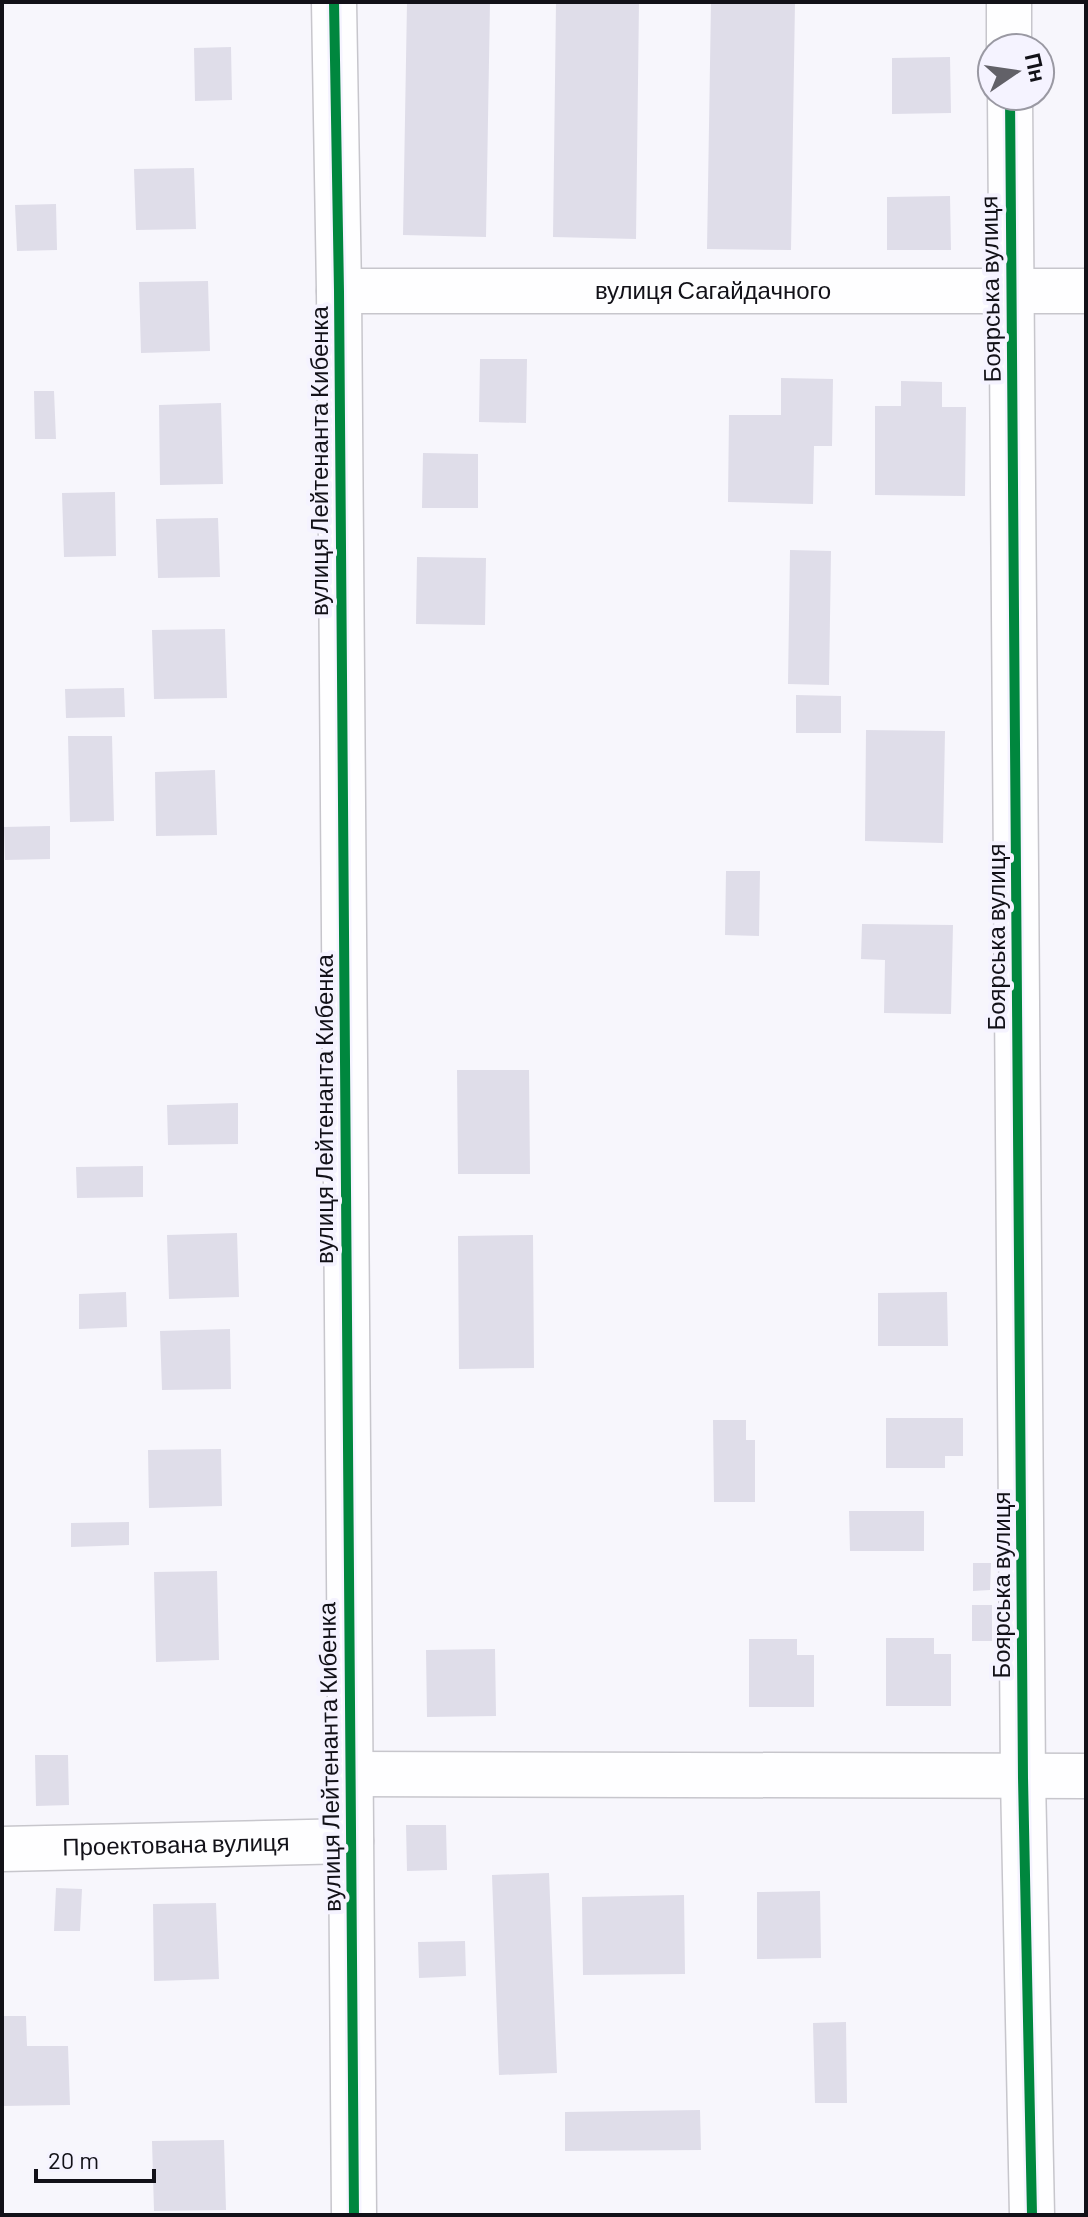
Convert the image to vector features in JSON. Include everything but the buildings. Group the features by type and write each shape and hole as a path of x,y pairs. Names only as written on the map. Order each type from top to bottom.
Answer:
{"street":[{"name":"вулиця Лейтенанта Кибенка","path":"334,2 354,2215"},
{"path":"1009,2 1009,32"},
{"name":"Боярська вулиця","path":"1010,112 1023,1778 1032,2215"},
{"name":"вулиця Сагайдачного","path":"339,291 1086,291"},
{"path":"349,1774 1086,1776"},
{"name":"Проектована вулиця","path":"2,1849 351,1841"}],"cycle path":[{"path":"334,2 354,2215"},
{"path":"1010,112 1023,1778 1032,2215"}]}
